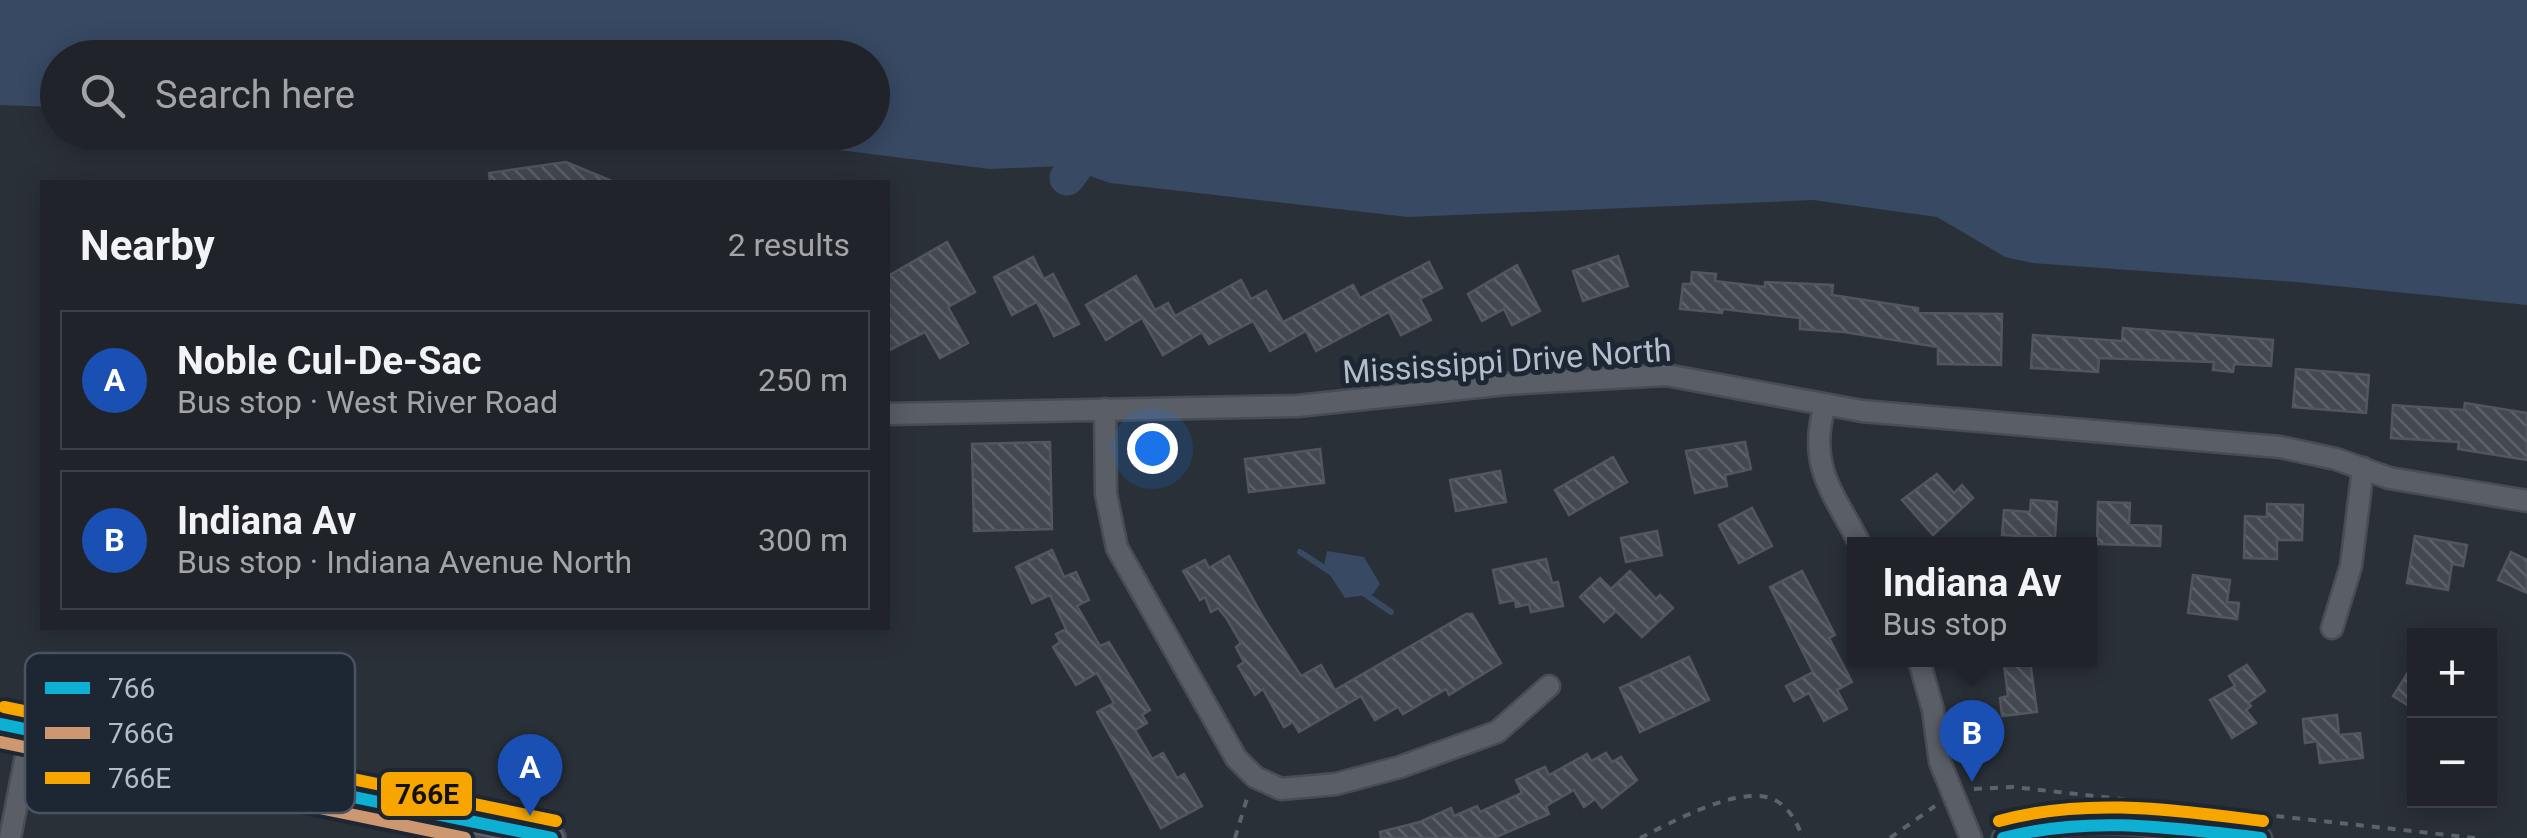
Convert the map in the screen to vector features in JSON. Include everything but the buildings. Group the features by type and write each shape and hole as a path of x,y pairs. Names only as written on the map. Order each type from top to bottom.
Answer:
{"main road":[{"path":"0,724 25,729"},
{"path":"355,797 552,838"}],"street":[{"name":"Mississippi Drive North","path":"890,414 1297,406 1507,384 1666,375 1862,411 2280,448 2336,459 2388,478 2527,501"},
{"path":"1825,404 1818,430 1820,464 1856,537"},
{"path":"1105,409 1106,494 1118,548 1236,758 1255,777 1280,789 1336,784 1400,767 1497,732 1548,686"},
{"path":"2332,628 2352,566 2364,468"},
{"path":"1921,667 1933,710 1940,762 1971,838"},
{"path":"10,838 25,757"},
{"path":"2003,838 2038,828 2081,823 2124,823 2261,838"}],"path":[{"path":"1234,838 1255,777"},
{"path":"1964,792 2013,787 2475,838"},
{"path":"1640,838 1720,803 1763,796 1788,810 1803,838"},
{"path":"1890,838 1940,803"}],"water":[{"path":"0,0 2527,0 2527,305 2296,282 2032,263 2005,257 1937,217 1813,200 1408,217 1110,183 1062,166 990,169 839,150 890,150 890,40 40,40 40,106 0,105"},
{"path":"1327,551 1364,557 1380,584 1373,594 1345,598 1324,566"}],"waterway":[{"path":"1067,178 1102,131"},
{"path":"1300,552 1332,573"},
{"path":"1359,590 1391,612"}],"transit line":[{"name":"766E","path":"4,707 25,711"},
{"name":"766","path":"0,724 25,729"},
{"name":"766G","path":"0,742 25,747"},
{"name":"766E","path":"355,779 556,821"},
{"name":"766","path":"355,797 552,838"},
{"name":"766E","path":"1999,821 2065,809 2097,808 2163,810 2263,821"},
{"name":"766G","path":"344,813 465,838"},
{"name":"766","path":"2003,838 2100,825 2261,838"}],"place":[{"name":"Indiana Av","path":"1972,782"},
{"name":"Noble Cul-De-Sac","path":"530,816"}]}
